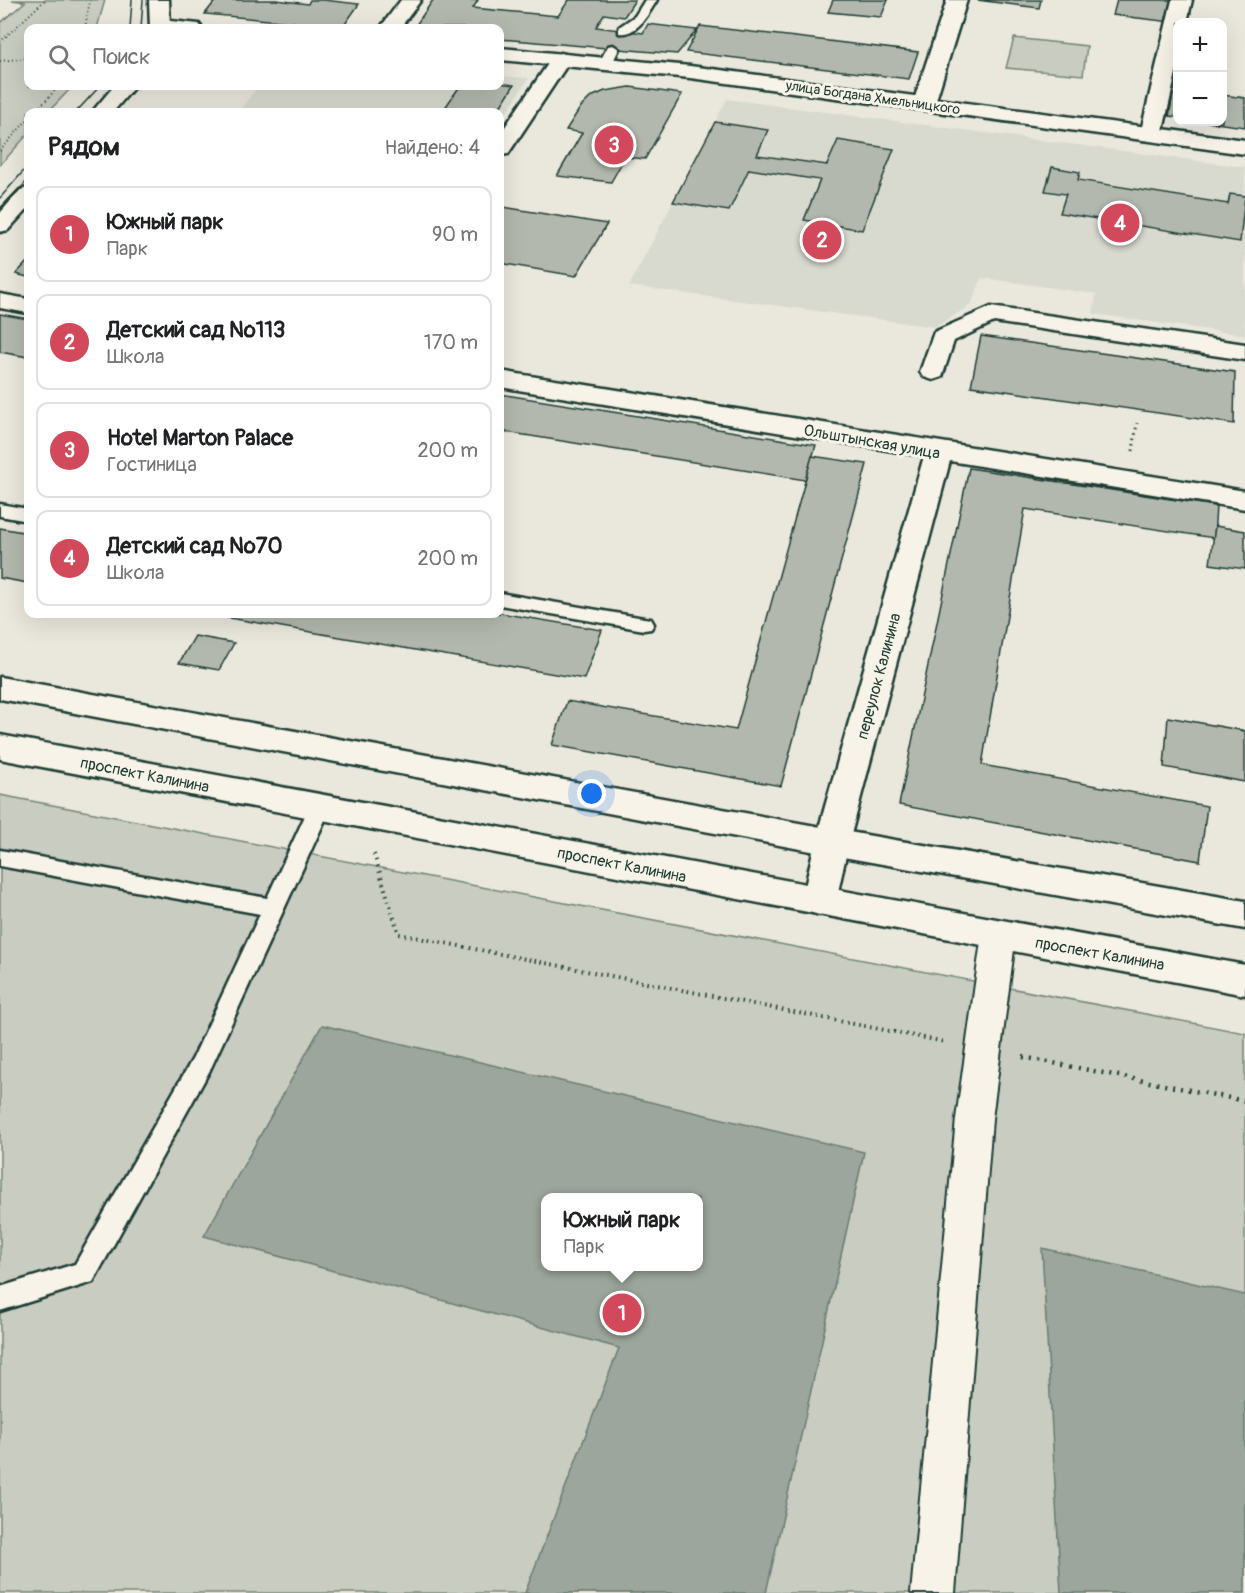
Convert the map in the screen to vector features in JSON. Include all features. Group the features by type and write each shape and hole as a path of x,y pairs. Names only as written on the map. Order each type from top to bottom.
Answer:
{"street":[{"path":"159,0 160,24"},
{"path":"393,24 410,0"},
{"path":"924,103 957,0"},
{"path":"1151,135 1182,0"},
{"name":"улица Богдана Хмельницкого","path":"504,54 561,59 609,56 924,103 1245,147"},
{"path":"504,143 561,59"},
{"path":"106,108 121,90"},
{"path":"0,225 24,199"},
{"path":"0,301 24,305"},
{"path":"933,372 943,336 991,314 1245,352"},
{"name":"Ольштынская улица","path":"504,381 1245,500"},
{"name":"переулок Калинина","path":"819,902 832,842 939,452"},
{"path":"0,688 832,842 1245,915"},
{"name":"проспект Калинина","path":"0,747 1245,980"},
{"path":"933,1593 974,1119 999,934"}],"lane":[{"path":"624,30 640,18 651,0"},
{"path":"0,510 24,514"},
{"path":"504,600 644,624"},
{"path":"0,1299 84,1273 202,1063 320,807"},
{"path":"0,858 274,908"}],"path":[{"path":"0,42 45,0"},
{"path":"86,24 90,0"},
{"path":"0,61 24,58"},
{"path":"39,108 55,90"},
{"path":"0,151 24,124"},
{"path":"371,844 399,934 946,1042"},
{"path":"1027,1058 1245,1101"}],"shaded area":[{"path":"12,0 105,0 98,24 24,24 24,90 69,90 52,108 24,108 24,138 0,165 0,23 25,2"},
{"path":"1014,38 1087,46 1083,75 1006,68"},
{"path":"504,76 529,78 504,116 504,108 240,108 256,90 504,90"},
{"path":"727,99 1245,167 1245,335 1093,314 1096,294 982,278 971,305 936,327 629,286"},
{"path":"0,795 1245,1033 1245,1593 0,1593"},
{"path":"322,1025 864,1152 766,1593 525,1593 619,1348 204,1236"},
{"path":"1042,1248 1245,1295 1245,1593 1061,1593"}],"building":[{"path":"216,0 276,0 308,4 310,0 323,0 359,4 345,24 311,24 205,14"},
{"path":"433,0 478,0 473,8 558,16 569,0 635,0 624,17 604,14 596,27 643,33 648,24 697,30 677,54 504,39 504,24 417,24"},
{"path":"833,0 888,0 881,17 828,12"},
{"path":"977,0 1041,0 1039,8"},
{"path":"1117,0 1176,0 1171,22 1113,15"},
{"path":"700,26 918,52 909,79 686,52"},
{"path":"504,84 514,85 500,108 445,108 457,90 504,90"},
{"path":"630,87 682,94 645,159 625,157 611,182 557,176 582,133 566,130 580,108 591,97 605,91"},
{"path":"1173,94 1173,116 1169,116"},
{"path":"1227,96 1245,98 1245,127 1227,125"},
{"path":"715,122 768,130 757,155 827,165 838,140 894,149 862,230 804,220 820,180 749,169 729,211 673,202"},
{"path":"1052,167 1080,172 1078,180 1228,204 1230,194 1245,196 1240,242 1060,213 1066,194 1045,191"},
{"path":"504,207 607,224 576,276 504,264"},
{"path":"24,265 24,276 16,274"},
{"path":"0,314 24,318 24,356 0,352"},
{"path":"981,336 1235,372 1234,424 971,386"},
{"path":"504,395 816,445 805,480 504,432"},
{"path":"812,456 867,464 781,786 552,745 567,701 736,730"},
{"path":"969,468 1216,506 1214,538 1025,509 982,765 1207,806 1200,861 899,805"},
{"path":"1215,526 1245,531 1245,569 1210,564"},
{"path":"0,528 24,532 24,582 0,578"},
{"path":"504,614 602,630 584,679 229,618 504,618"},
{"path":"195,636 234,643 219,670 179,663"},
{"path":"1168,717 1245,731 1245,782 1164,767"}],"tram line":[{"path":"130,24 132,0"},
{"path":"141,24 143,0"},
{"path":"80,108 96,90"},
{"path":"0,198 24,171"},
{"path":"0,212 24,185"}],"place":[{"name":"Hotel Marton Palace","path":"614,145"},
{"name":"Детский сад №70","path":"1120,223"},
{"name":"Детский сад №113","path":"822,240"},
{"name":"Южный парк","path":"622,1313"}]}
